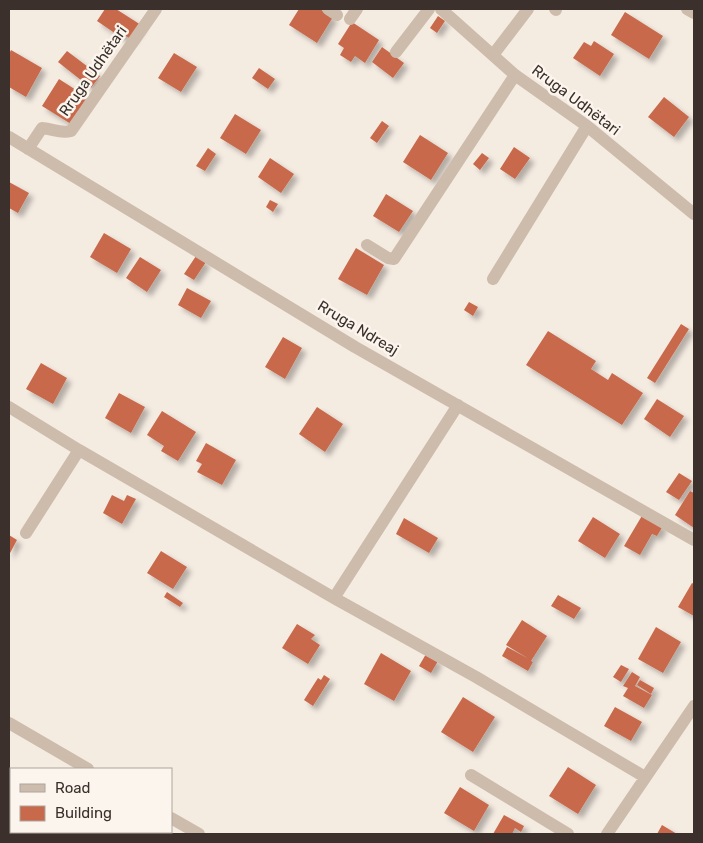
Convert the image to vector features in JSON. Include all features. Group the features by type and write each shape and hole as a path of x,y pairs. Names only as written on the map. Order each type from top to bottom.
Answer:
{"street":[{"name":"Rruga Udhëtari","path":"28,149 42,128 62,133 71,131 156,9"},
{"path":"396,52 429,9"},
{"name":"Rruga Udhëtari","path":"441,9 515,75 587,126 694,214"},
{"path":"493,55 528,9"},
{"path":"687,9 694,13"},
{"path":"367,245 388,258 394,259 515,75"},
{"path":"492,279 587,126"},
{"name":"Rruga Ndreaj","path":"9,137 355,347 694,540"},
{"path":"334,598 458,405"},
{"path":"9,407 79,450 334,598 476,677 645,777"},
{"path":"26,533 79,450"},
{"path":"607,834 694,706"},
{"path":"9,723 86,768"},
{"path":"471,775 568,834"},
{"path":"172,819 199,834"}],"building":[{"path":"105,9 116,9 141,25 131,39 124,35 122,38 97,21"},
{"path":"299,9 320,9 333,17 317,43 289,25"},
{"path":"625,12 663,36 649,59 611,35"},
{"path":"438,16 445,21 437,33 430,28"},
{"path":"352,22 379,40 365,63 355,56 351,62 340,55 344,48 338,44"},
{"path":"594,41 614,54 600,76 573,58 584,42 591,46"},
{"path":"382,47 404,63 393,78 372,62"},
{"path":"11,50 42,68 26,97 9,87 9,54"},
{"path":"67,51 100,76 91,88 58,62"},
{"path":"174,53 197,67 181,92 158,78"},
{"path":"259,68 275,79 268,89 252,78"},
{"path":"59,79 87,97 71,124 42,106"},
{"path":"664,97 689,117 674,137 648,117"},
{"path":"235,114 261,130 246,154 220,138"},
{"path":"382,121 389,126 377,143 370,138"},
{"path":"420,135 448,153 431,180 403,162"},
{"path":"514,147 530,158 515,179 500,169"},
{"path":"208,148 216,154 205,171 196,166"},
{"path":"482,153 489,158 480,170 473,164"},
{"path":"270,158 294,174 281,193 258,177"},
{"path":"9,182 29,193 18,213 9,208"},
{"path":"386,194 413,211 399,232 373,216"},
{"path":"270,200 278,204 273,212 266,207"},
{"path":"104,233 131,249 117,273 90,257"},
{"path":"356,248 384,265 367,295 338,279"},
{"path":"196,256 206,262 194,280 184,274"},
{"path":"140,257 161,270 147,292 126,278"},
{"path":"187,288 211,301 201,318 178,305"},
{"path":"469,302 478,307 473,316 464,310"},
{"path":"681,324 689,329 655,383 647,378"},
{"path":"548,331 596,361 591,369 608,380 612,373 643,393 622,425 526,365"},
{"path":"283,337 302,348 285,379 265,367"},
{"path":"41,363 67,378 53,404 26,389"},
{"path":"119,393 145,407 131,433 105,418"},
{"path":"657,399 684,416 670,437 644,419"},
{"path":"317,407 343,424 325,452 299,434"},
{"path":"162,411 196,432 178,461 161,451 164,446 147,435"},
{"path":"206,443 236,460 222,485 197,472 202,464 196,461"},
{"path":"679,473 692,481 679,500 666,492"},
{"path":"690,491 694,493 694,528 675,515"},
{"path":"112,495 124,501 127,495 136,499 122,524 103,513"},
{"path":"643,514 663,526 657,536 652,534 640,555 624,546"},
{"path":"593,517 620,534 605,558 578,541"},
{"path":"404,518 438,538 429,553 396,534"},
{"path":"9,535 17,540 9,555"},
{"path":"161,551 187,567 173,589 147,573"},
{"path":"692,583 694,584 694,616 678,607"},
{"path":"167,592 183,603 180,607 164,597"},
{"path":"558,595 581,608 574,619 551,606"},
{"path":"522,620 547,636 531,661 533,662 528,671 502,656 507,647 529,659 506,645"},
{"path":"297,624 315,635 311,639 320,645 308,664 282,648"},
{"path":"656,627 681,642 663,673 638,659"},
{"path":"381,653 411,671 394,701 364,684"},
{"path":"426,654 438,661 431,673 419,666"},
{"path":"621,665 629,669 621,682 613,677"},
{"path":"632,672 640,677 635,686 652,695 644,708 623,696 628,688 623,686"},
{"path":"324,675 330,679 313,706 304,700 318,678 321,680"},
{"path":"640,680 654,688 651,694 637,685"},
{"path":"463,697 495,717 473,752 441,732"},
{"path":"615,707 642,722 631,741 604,726"},
{"path":"568,767 596,785 578,814 549,796"},
{"path":"460,787 489,805 474,831 444,813"},
{"path":"504,815 524,826 521,832 515,828 512,834 493,834"},
{"path":"662,825 677,834 657,834"}]}
